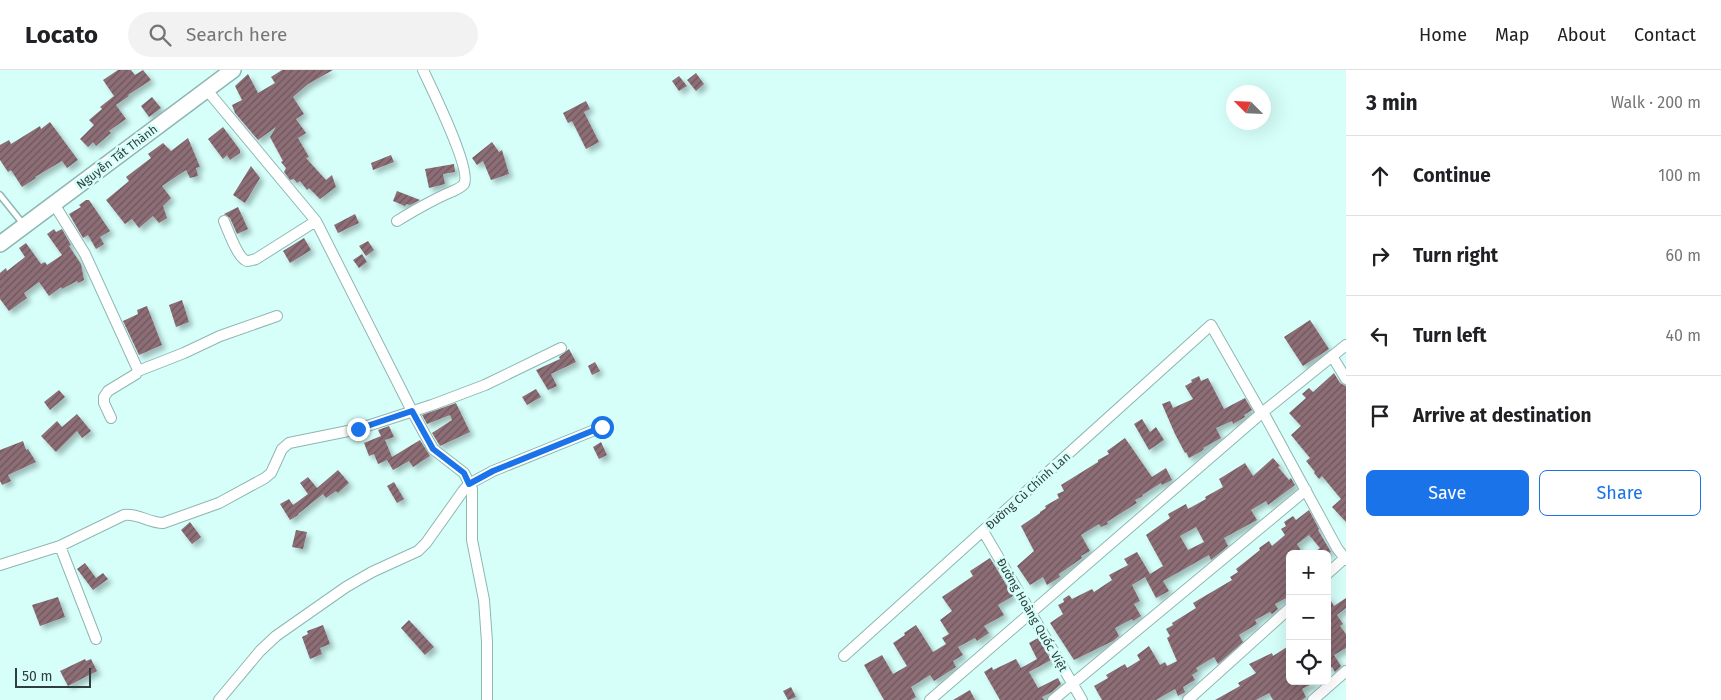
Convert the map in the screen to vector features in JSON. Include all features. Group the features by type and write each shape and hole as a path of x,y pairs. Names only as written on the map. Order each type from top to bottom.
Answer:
{"main road":[{"name":"Nguyễn Tất Thành","path":"0,244 233,70"}],"street":[{"path":"398,221 437,198 460,188 464,184 465,179 465,172 452,133 423,70"},
{"path":"206,89 316,221 433,449 464,473 472,490 472,540 484,600 487,642 487,700"},
{"path":"54,204 85,254 138,371"},
{"path":"224,222 237,249 244,260 248,261 256,259 316,221"},
{"path":"111,418 104,403 104,397 108,391 138,371 168,360 220,336 277,316"},
{"name":"Đường Cù Chính Lan","path":"844,656 1211,325 1259,409 1263,412"},
{"path":"930,700 1263,412 1346,344"},
{"path":"0,564 60,546 124,515 133,515 163,523 219,503 271,473 282,449 289,443 358,429 412,411 485,385 561,348"},
{"path":"1332,356 1346,379"},
{"path":"1263,412 1337,548 1346,558 1331,571"},
{"path":"219,700 260,651 276,636 346,587 372,572 418,551 426,543 469,484 493,471 602,427"},
{"path":"1053,700 1306,490"},
{"name":"Đường Hoàng Quốc Việt","path":"983,531 1082,700"},
{"path":"60,546 96,639"},
{"path":"1188,700 1286,612"},
{"path":"1313,700 1346,671"}],"lane":[{"path":"0,195 24,226"}],"building":[{"path":"118,70 131,70 135,75 143,70 151,80 116,105 126,119 109,131 111,133 96,146 93,142 88,147 80,139 94,125 89,120 102,109 100,107 114,96 103,80"},
{"path":"282,70 333,70 308,84 293,97 304,114 296,119 306,133 298,138 309,157 306,158 326,180 332,175 336,187 320,199 309,188 307,190 300,181 297,183 294,179 290,180 284,172 286,168 281,162 283,161 270,137 276,127 258,140 235,113 232,105 242,100 235,86 248,74 258,93 275,83 271,77"},
{"path":"696,73 704,84 696,91 687,80"},
{"path":"679,76 687,86 679,91 672,81"},
{"path":"152,97 161,108 149,117 141,106"},
{"path":"586,101 590,109 584,112 599,142 586,149 572,121 568,123 563,113"},
{"path":"50,122 78,160 67,168 62,161 22,187 11,170 8,172 0,160 0,145 9,140 11,144 40,126 41,129"},
{"path":"223,127 240,150 240,153 230,160 227,155 223,159 208,139"},
{"path":"188,138 200,167 196,168 198,176 190,178 186,170 162,186 171,198 163,206 167,218 159,223 153,216 139,228 132,219 125,224 106,200 129,181 126,177 151,158 148,154 163,143 171,151"},
{"path":"492,142 499,152 502,150 509,174 491,180 483,161 477,165 472,158"},
{"path":"391,155 394,162 373,170 371,163"},
{"path":"454,164 455,172 443,174 445,184 429,188 425,169"},
{"path":"251,166 260,178 245,203 233,195"},
{"path":"397,191 420,200 405,206 393,201"},
{"path":"89,200 110,231 100,237 104,244 96,249 88,235 83,238 69,214 81,207 79,205"},
{"path":"238,207 248,229 237,234 230,218 224,214"},
{"path":"355,214 359,223 338,233 334,225"},
{"path":"54,229 56,232 62,229 71,245 69,246 81,264 84,280 78,283 77,281 62,289 61,287 49,296 39,282 24,293 27,298 9,311 0,299 0,273 6,268 7,271 25,257 19,248 26,243 41,264 45,262 47,265 62,255 47,234"},
{"path":"304,238 311,250 290,263 283,251"},
{"path":"368,241 374,250 366,256 359,246"},
{"path":"362,254 367,262 359,268 353,260"},
{"path":"182,300 189,322 176,327 169,305"},
{"path":"147,306 162,345 139,355 123,321 138,314 137,310"},
{"path":"1310,320 1329,349 1303,366 1284,337"},
{"path":"569,349 576,362 551,374 557,386 548,390 536,370 560,359 559,357"},
{"path":"595,362 600,371 592,375 588,366"},
{"path":"1334,373 1340,383 1346,386 1346,522 1332,507 1341,499 1322,476 1319,479 1314,473 1306,461 1310,458 1291,435 1301,426 1289,413 1306,398 1302,394 1309,388 1313,392"},
{"path":"1199,376 1201,381 1208,378 1224,409 1245,398 1252,410 1233,424 1232,421 1216,428 1221,438 1189,458 1175,434 1162,404 1170,401 1173,408 1193,399 1185,386"},
{"path":"536,389 541,397 527,405 522,397"},
{"path":"59,390 65,397 50,410 44,402"},
{"path":"456,403 470,432 440,446 432,433 452,420 450,415 427,424 422,415"},
{"path":"77,414 91,431 82,438 77,431 56,452 41,436 57,421 62,427"},
{"path":"1142,419 1150,432 1156,427 1164,440 1149,450 1134,424"},
{"path":"389,426 394,437 385,440 392,457 420,440 430,456 413,467 409,461 393,470 387,460 378,464 374,454 369,456 364,443 381,436 378,430"},
{"path":"1125,438 1152,477 1166,468 1172,480 1162,485 1161,483 1142,495 1135,500 1137,503 1107,522 1108,524 1101,527 1099,524 1081,535 1090,551 1059,574 1060,577 1047,585 1043,577 1030,585 1017,566 1034,551 1021,526 1046,508 1045,506 1059,498 1057,494 1064,491 1061,485 1109,454 1107,451"},
{"path":"23,441 26,450 28,449 36,462 8,475 11,481 2,485 0,481 0,450"},
{"path":"601,442 607,455 599,459 593,447"},
{"path":"1273,458 1280,466 1278,467 1289,480 1291,478 1295,485 1268,505 1266,501 1251,510 1257,520 1224,538 1228,546 1211,560 1209,555 1163,581 1169,591 1156,598 1145,577 1132,585 1140,601 1134,604 1141,616 1115,628 1119,636 1113,641 1074,660 1050,623 1063,614 1058,605 1064,602 1063,599 1069,595 1072,599 1092,589 1094,592 1112,580 1109,575 1128,565 1124,559 1137,552 1150,574 1163,566 1146,535 1170,518 1168,514 1186,504 1188,509 1223,487 1219,479 1245,463 1253,476","holes":["1196,527 1204,542 1188,550 1180,536"]},
{"path":"338,470 349,483 338,493 336,491 326,498 323,494 290,520 280,504 289,499 293,505 308,494 300,483 308,477 317,488"},
{"path":"394,482 404,499 397,503 387,486"},
{"path":"1309,510 1330,550 1317,550 1320,548 1309,535 1297,544 1301,550 1286,550 1286,598 1275,604 1278,609 1272,614 1270,612 1255,620 1257,624 1239,635 1243,642 1218,664 1214,657 1196,668 1198,671 1192,675 1195,680 1183,687 1185,692 1178,696 1175,689 1156,700 1102,700 1094,686 1108,678 1106,675 1125,664 1127,668 1140,660 1137,655 1149,646 1160,665 1165,662 1167,666 1177,661 1167,638 1170,636 1166,629 1196,608 1193,603 1232,580 1230,577 1238,572 1236,569 1260,550 1259,548 1269,541 1272,546 1285,535 1281,529 1286,526 1284,522 1293,516 1296,520"},
{"path":"190,522 201,537 192,544 181,530"},
{"path":"296,530 307,532 303,549 292,547"},
{"path":"990,558 1013,596 998,605 1004,615 984,626 989,633 977,641 975,638 958,647 963,655 953,661 956,667 934,681 930,675 911,687 916,697 911,700 884,700 864,665 882,655 893,674 907,666 893,643 916,625 933,652 946,644 942,638 949,634 940,620 952,611 942,597 973,576 970,571"},
{"path":"85,563 96,578 103,573 108,579 93,590 77,569"},
{"path":"58,597 65,617 40,626 32,605"},
{"path":"1346,598 1346,608 1337,615 1343,624 1340,626 1346,634 1346,648 1334,655 1341,666 1335,672 1332,667 1331,601 1334,606"},
{"path":"409,620 434,647 425,655 401,628"},
{"path":"323,625 330,644 320,648 322,654 310,659 302,637 308,634 307,631"},
{"path":"1038,638 1051,660 1029,672 1038,688 1058,678 1061,684 1052,692 1042,697 1044,700 1000,700 984,672 992,667 993,670 1016,659 1021,668 1037,659 1029,643"},
{"path":"1286,648 1286,685 1310,685 1302,689 1306,697 1302,700 1273,700 1269,693 1256,700 1215,700 1240,686 1238,683 1256,673 1249,664 1272,653 1273,656"},
{"path":"85,659 86,661 91,659 97,671 68,686 60,671"},
{"path":"791,687 796,697 788,700 783,691"},
{"path":"970,690 975,700 953,700"}],"route":[{"path":"358,429 412,411 433,449 464,473 469,484 493,471 602,427"}]}
